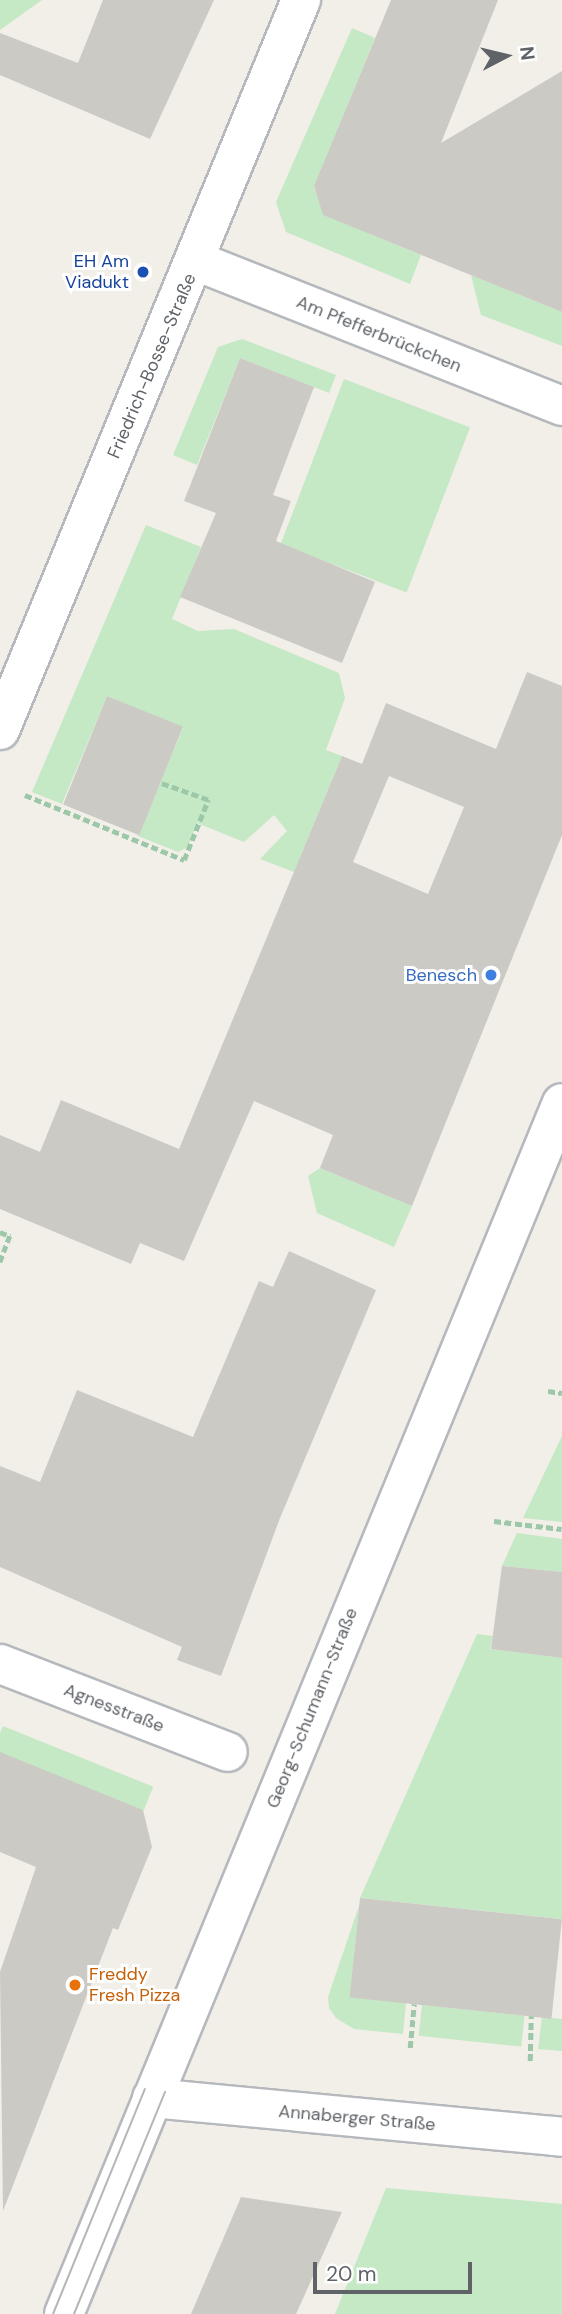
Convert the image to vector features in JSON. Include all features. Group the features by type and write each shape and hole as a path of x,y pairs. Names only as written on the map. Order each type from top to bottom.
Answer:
{"street":[{"name":"Friedrich-Bosse-Straße","path":"0,730 196,261 301,0"},
{"name":"Am Pfefferbrückchen","path":"196,261 562,407"},
{"name":"Georg-Schumann-Straße","path":"64,2314 562,1103"},
{"name":"Agnesstraße","path":"0,1664 228,1752"},
{"name":"Annaberger Straße","path":"152,2098 562,2137"}],"path":[{"path":"25,794 184,860 208,800 160,783"},
{"path":"0,1232 9,1236 0,1262"},
{"path":"548,1391 562,1393"},
{"path":"494,1521 562,1529"},
{"path":"410,2048 414,2004"},
{"path":"530,2062 531,2016"}],"green space":[{"path":"0,0 42,0 0,30"},
{"path":"352,28 375,38 314,187 324,215 421,255 410,284 286,232 276,202"},
{"path":"471,275 562,312 562,346 481,315"},
{"path":"242,339 336,375 329,393 240,358 197,465 173,455 218,347"},
{"path":"344,379 470,427 407,593 281,544"},
{"path":"146,525 201,547 172,619 198,631 234,629 339,673 345,698 326,750 342,756 294,872 260,859 287,831 274,815 244,842 197,823 188,847 178,852 138,836 183,728 107,696 62,804 32,792"},
{"path":"320,1168 412,1206 394,1247 317,1213 308,1176"},
{"path":"562,1436 562,1522 523,1518"},
{"path":"517,1533 562,1539 562,1572 502,1566"},
{"path":"477,1634 493,1636 490,1649 562,1658 562,1919 360,1898"},
{"path":"3,1726 153,1787 143,1811 0,1753 0,1733"},
{"path":"359,1906 350,1997 406,2003 403,2034 354,2029 336,2018 329,2008 328,1997"},
{"path":"422,2005 524,2016 521,2047 419,2036"},
{"path":"542,2017 562,2019 562,2051 538,2049"},
{"path":"386,2188 562,2204 562,2314 335,2314"}],"building":[{"path":"103,0 214,0 150,139 0,75 0,33 78,63"},
{"path":"391,0 498,0 441,143 562,71 562,312 323,215 314,186"},
{"path":"240,358 314,387 273,495 291,501 276,541 375,582 342,663 180,597 216,513 184,501"},
{"path":"527,672 562,686 562,835 412,1206 320,1168 333,1135 254,1101 184,1261 140,1243 131,1264 0,1209 0,1135 40,1152 61,1100 179,1149 342,756 362,764 386,703 496,749","holes":["389,776 464,807 428,894 353,862"]},
{"path":"107,696 183,727 139,835 63,804"},
{"path":"289,1251 376,1290 280,1518 221,1676 177,1660 182,1647 0,1567 0,1466 40,1482 77,1390 193,1437 259,1281 273,1287"},
{"path":"502,1566 562,1572 562,1658 491,1649"},
{"path":"0,1752 143,1810 152,1847 118,1930 113,1928 3,2211 0,1972 36,1867 0,1852"},
{"path":"360,1898 562,1919 551,2019 350,1997"},
{"path":"241,2197 342,2212 296,2314 191,2314"}],"tram line":[{"path":"53,2314 145,2089"},
{"path":"74,2314 165,2092"}],"place":[{"name":"EH Am Viadukt","path":"143,272"},
{"name":"Benesch","path":"491,975"},
{"name":"Freddy Fresh Pizza","path":"75,1985"}]}
